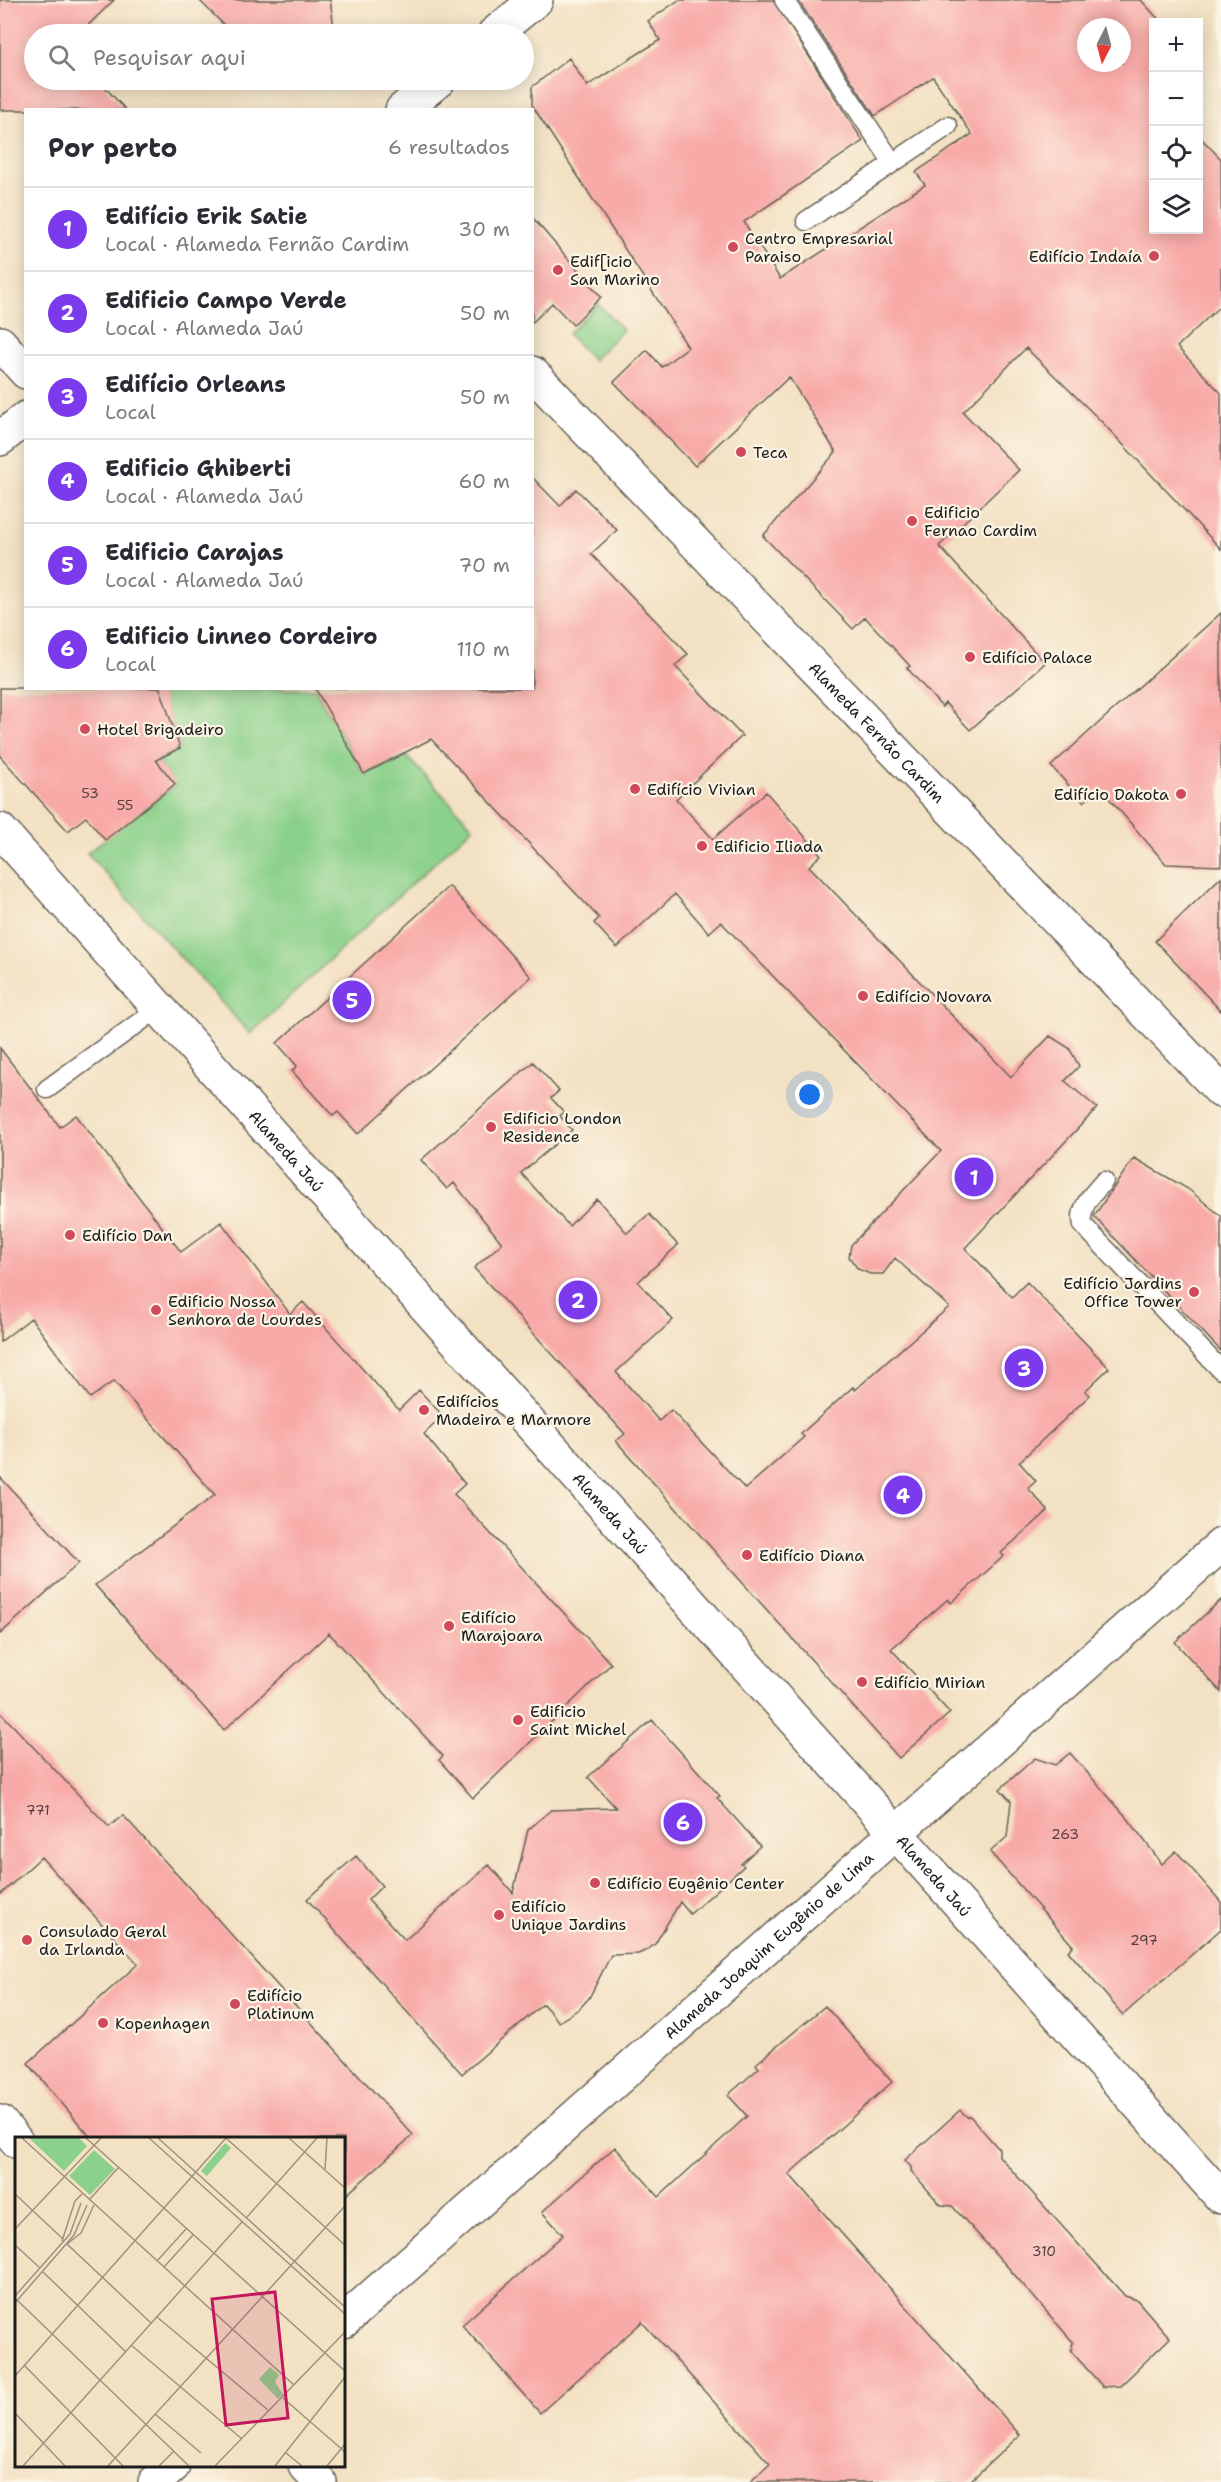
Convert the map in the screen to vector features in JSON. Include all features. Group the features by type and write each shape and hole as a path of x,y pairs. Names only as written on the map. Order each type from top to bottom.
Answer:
{"street":[{"path":"506,24 536,0"},
{"path":"404,108 427,90"},
{"path":"0,343 24,370"},
{"name":"Alameda Fernão Cardim","path":"534,375 1221,1090"},
{"path":"0,439 24,420"},
{"name":"Alameda Jaú","path":"0,830 1221,2197"},
{"name":"Alameda Joaquim Eugênio de Lima","path":"345,2320 1221,1545"},
{"path":"0,2122 15,2140"},
{"path":"155,2482 172,2467"},
{"path":"306,2467 320,2482"}],"lane":[{"path":"784,0 893,163"},
{"path":"806,221 948,126"},
{"path":"47,1089 159,1008"},
{"path":"1104,1181 1084,1206 1081,1216 1083,1225 1221,1370"}],"green space":[{"path":"598,304 623,330 593,360 568,334"},
{"path":"160,690 316,690 364,774 406,756 473,827 250,1034 87,853 175,785 157,761 180,748"}],"building":[{"path":"0,0 114,0 89,24 24,24 24,90 107,90 124,108 0,110"},
{"path":"199,0 330,0 334,24 223,24"},
{"path":"679,0 773,0 863,141 744,222 780,279 925,185 916,172 972,134 933,77 875,116 798,0 1141,0 1157,18 1149,18 1149,234 1203,234 1203,140 1221,159 1221,305 1177,347 1221,393 1221,549 1100,420 1026,348 963,412 1019,470 939,546 1045,663 970,730 945,703 942,707 907,668 910,666 865,617 853,629 763,536 836,452 789,377 695,466 614,382 647,350 662,367 688,347 532,105 534,85 569,58 587,86 660,40 648,21"},
{"name":"Edif[icio San Marino","path":"534,219 601,297 573,325 552,303 534,321"},
{"path":"534,479 560,506 576,489 617,530 591,554 688,654 675,666 742,736 676,799 713,839 766,792 821,855 809,866 1011,1077 1050,1036 1069,1048 1079,1066 1065,1081 1097,1108 965,1248 1012,1297 1027,1282 1109,1368 1085,1391 1090,1395 1019,1462 1036,1481 1028,1488 1048,1511 1001,1553 1004,1556 951,1603 948,1599 891,1649 950,1713 899,1758 616,1441 625,1434 474,1268 502,1243 454,1183 447,1189 421,1160 533,1062 559,1091 551,1098 564,1112 560,1116 572,1130 521,1173 569,1226 597,1199 627,1233 649,1214 678,1245 638,1282 673,1320 616,1372 659,1421 671,1410 745,1489 804,1437 801,1434 853,1387 855,1390 949,1307 895,1258 883,1274 870,1274 858,1269 849,1257 851,1245 941,1151 721,922 709,933 675,894 617,948 594,923 599,918 431,739 364,774 316,690 534,690"},
{"path":"1221,613 1221,866 1166,864 1100,788 1084,802 1051,766"},
{"path":"0,688 161,690 180,748 156,760 175,784 105,840 86,817 68,831 0,756"},
{"path":"1221,877 1221,1011 1155,941"},
{"path":"449,886 531,977 358,1134 338,1112 333,1116 292,1071 297,1066 277,1043"},
{"path":"0,1048 60,1127 76,1115 181,1252 221,1222 290,1314 303,1302 399,1410 419,1390 443,1416 424,1434 465,1484 454,1494 611,1664 473,1798 439,1760 443,1756 329,1633 224,1730 95,1585 215,1495 114,1381 90,1398 31,1318 0,1342"},
{"name":"Edifício Jardins Office Tower","path":"1134,1158 1188,1189 1221,1216 1221,1351 1094,1216"},
{"path":"0,1477 79,1563 0,1634"},
{"path":"1221,1600 1221,1692 1175,1642"},
{"path":"0,1712 109,1827 123,1815 413,2135 345,2196 345,2137 90,2137 28,2063 138,1964 41,1857 0,1895"},
{"path":"652,1720 720,1796 717,1798 760,1846 741,1864 744,1866 690,1914 680,1902 655,1944 647,1950 638,1954 611,1955 589,1998 580,2008 559,2022 543,2004 462,2074 307,1899 356,1856 382,1886 368,1900 405,1940 489,1865 513,1893 528,1830 551,1810 616,1808 588,1777"},
{"path":"1070,1753 1129,1820 1162,1864 1176,1851 1221,1902 1221,1929 1123,2015 1068,1951 1073,1946 990,1852 1007,1837 1011,1801 1000,1789 1035,1758 1055,1765"},
{"path":"825,2006 892,2082 789,2174 1020,2435 969,2482 750,2482 770,2464 642,2322 540,2413 462,2325 563,2235 542,2212 615,2147 659,2197 747,2116 728,2095 759,2068 756,2064"},
{"path":"960,2110 967,2117 970,2116 999,2149 999,2156 1125,2296 1137,2300 1170,2338 1120,2386 1103,2387 1071,2351 1073,2342 1005,2264 952,2206 941,2205 911,2171 911,2167 905,2160"}],"place":[{"name":"Centro Empresarial Paraiso","path":"733,247"},
{"name":"Edifício Indaía","path":"1154,256"},
{"name":"Edif[icio San Marino","path":"558,270"},
{"name":"Teca","path":"741,452"},
{"name":"Edificio Fernao Cardim","path":"912,521"},
{"name":"Edifício Palace","path":"970,657"},
{"name":"Hotel Brigadeiro","path":"85,729"},
{"name":"Edifício Vivian","path":"635,789"},
{"name":"Edifício Dakota","path":"1181,794"},
{"name":"Edificio Iliada","path":"702,846"},
{"name":"Edifício Novara","path":"863,996"},
{"name":"Edificio Carajas","path":"352,1000"},
{"name":"Edificio London Residence","path":"491,1127"},
{"name":"Edifício Erik Satie","path":"974,1177"},
{"name":"Edifício Dan","path":"70,1235"},
{"name":"Edifício Jardins Office Tower","path":"1194,1292"},
{"name":"Edificio Campo Verde","path":"578,1300"},
{"name":"Edificio Nossa Senhora de Lourdes","path":"156,1310"},
{"name":"Edifício Orleans","path":"1024,1368"},
{"name":"Edifícios Madeira e Marmore","path":"424,1410"},
{"name":"Edificio Ghiberti","path":"903,1495"},
{"name":"Edifício Diana","path":"747,1555"},
{"name":"Edifício Marajoara","path":"449,1626"},
{"name":"Edifício Mirian","path":"862,1682"},
{"name":"Edificio Saint Michel","path":"518,1720"},
{"name":"Edificio Linneo Cordeiro","path":"683,1822"},
{"name":"Edifício Eugênio Center","path":"595,1883"},
{"name":"Edifício Unique Jardins","path":"499,1915"},
{"name":"Consulado Geral da Irlanda","path":"27,1940"},
{"name":"Edifício Platinum","path":"235,2004"},
{"name":"Kopenhagen","path":"103,2023"}]}
